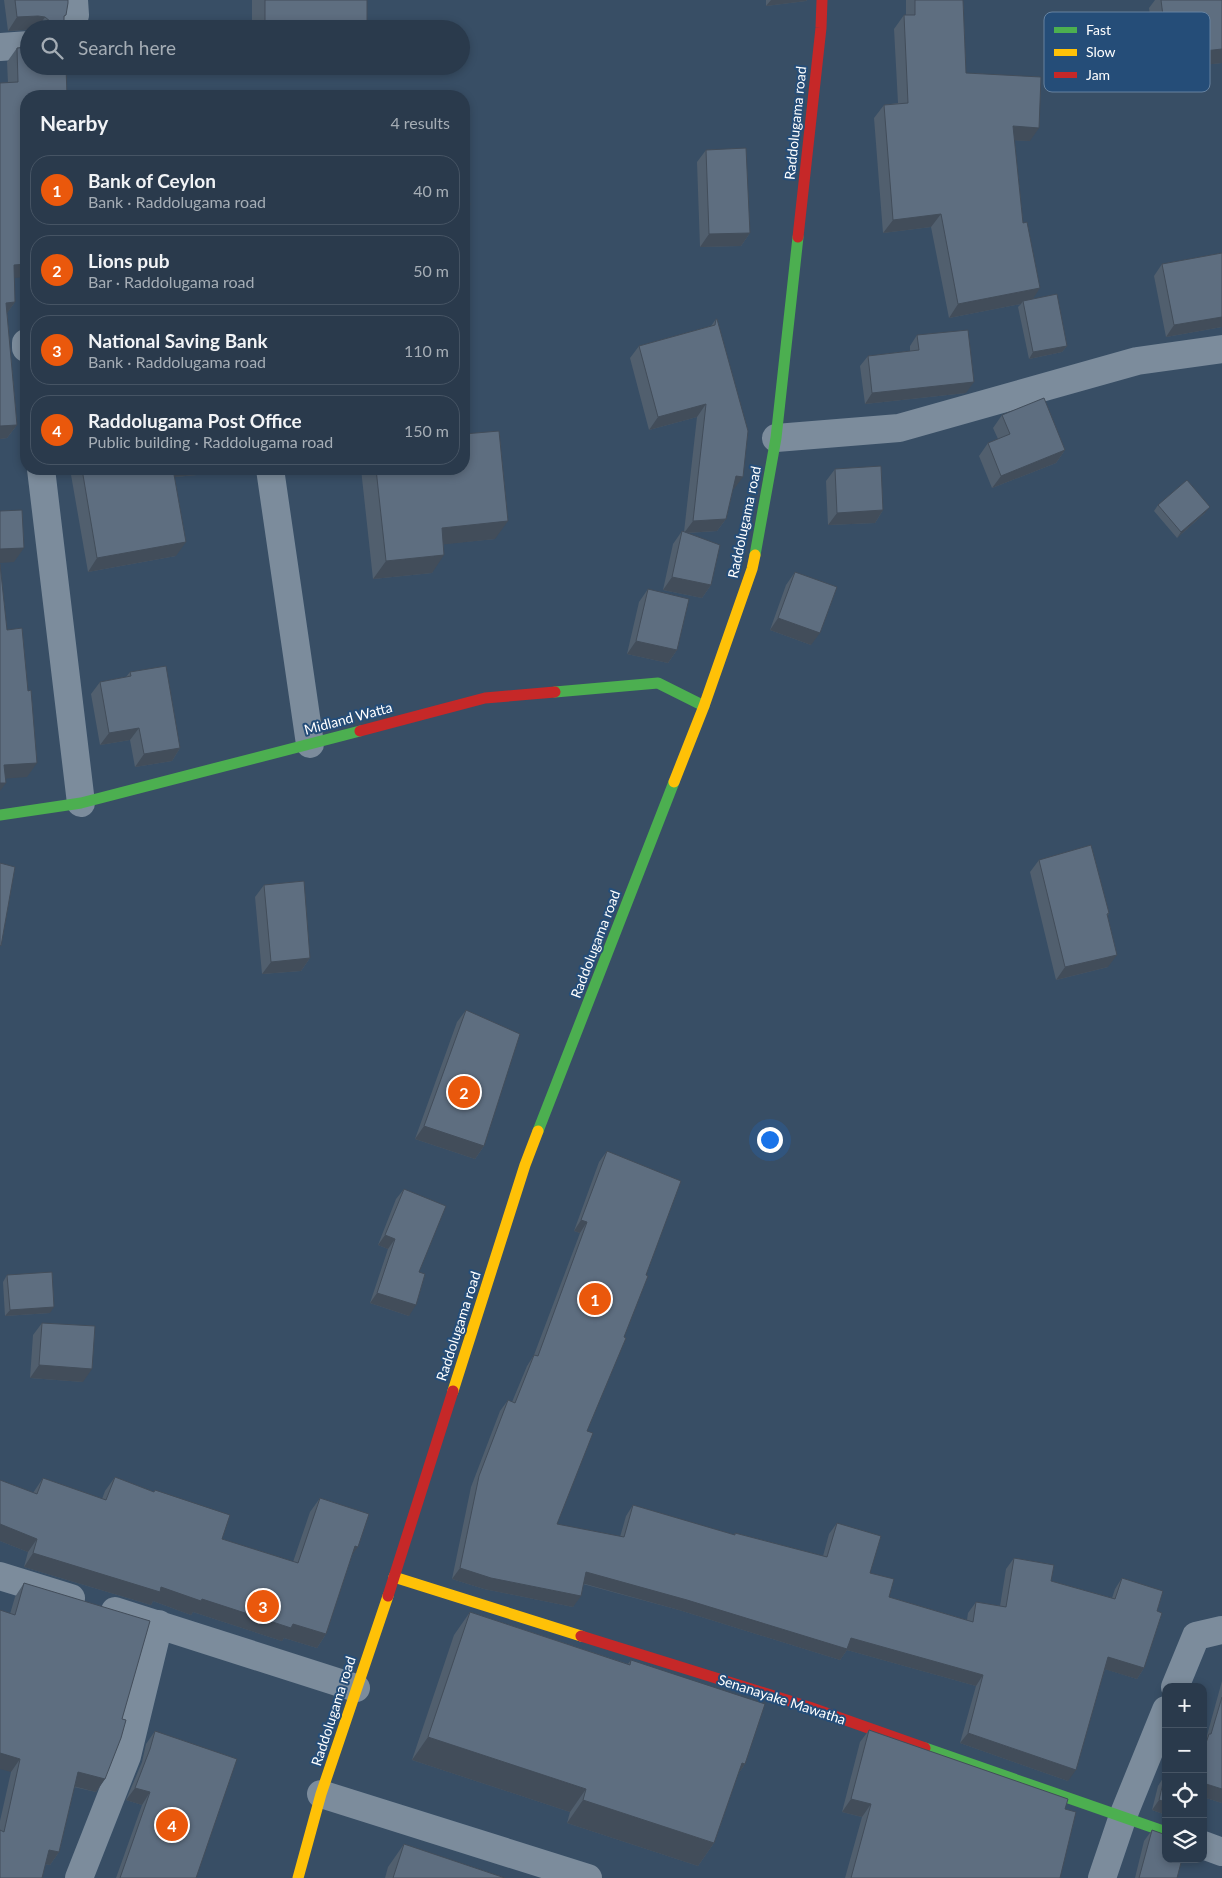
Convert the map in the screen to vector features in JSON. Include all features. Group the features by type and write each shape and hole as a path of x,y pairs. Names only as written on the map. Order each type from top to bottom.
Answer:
{"street":[{"path":"74,0 76,15 74,20"},
{"name":"Raddolugama road","path":"298,1878 321,1794 394,1577 525,1165 704,706 752,569 776,438 820,38 822,0"},
{"path":"0,47 20,46"},
{"path":"776,438 899,428 1137,361 1222,349"},
{"path":"42,475 81,803"},
{"path":"271,475 310,744"},
{"name":"Midland Watta","path":"0,815 81,803 485,698 658,684 704,706"},
{"path":"0,1576 158,1624 356,1688"},
{"name":"Senanayake Mawatha","path":"394,1577 809,1707 1162,1831"},
{"path":"79,1878 127,1756 158,1624"},
{"path":"1177,1683 1196,1636 1222,1630"},
{"path":"1102,1878 1123,1816 1162,1720"},
{"path":"321,1794 588,1878"},
{"path":"1207,1846 1222,1852"}],"building":[{"path":"15,0 68,0 64,20 49,20 45,17 38,16 17,17"},
{"path":"265,0 367,0 367,20 265,20"},
{"path":"915,0 963,0 966,73 1041,77 1039,128 1013,126 1023,223 1027,222 1040,288 958,304 941,214 893,220 884,105 908,103 904,15 915,15"},
{"path":"1161,0 1222,0 1222,49 1210,50 1210,12 1163,12"},
{"path":"17,48 20,48 20,75 66,75 67,90 20,90 20,264 14,265 15,302 6,303 17,425 0,426 0,83 18,82"},
{"path":"746,148 750,233 709,234 706,150"},
{"path":"1222,253 1222,317 1174,325 1162,264"},
{"path":"1057,294 1067,346 1033,352 1023,301"},
{"path":"716,319 748,431 743,477 736,476 726,519 693,521 706,404 658,417 639,346 715,325"},
{"path":"968,330 974,382 872,393 868,356 919,350 917,335"},
{"path":"1044,398 1065,450 1001,476 988,443 1010,434 1002,415"},
{"path":"499,431 508,521 442,528 444,555 386,561 377,475 470,475 470,433"},
{"path":"881,466 883,510 837,513 835,469"},
{"path":"83,475 174,475 186,542 97,558"},
{"path":"1187,480 1210,507 1181,532 1158,505"},
{"path":"22,510 24,548 0,549 0,511"},
{"path":"682,531 720,545 711,585 672,577"},
{"path":"0,564 7,630 22,628 28,691 31,690 37,763 4,765 6,783 0,783"},
{"path":"795,572 837,587 820,633 778,618"},
{"path":"648,589 689,599 677,650 636,641"},
{"path":"166,666 180,748 144,754 139,728 109,733 100,682 131,676 130,672"},
{"path":"1091,845 1109,913 1107,914 1117,955 1065,967 1039,860"},
{"path":"0,863 15,867 1,946 0,945"},
{"path":"304,881 310,958 271,962 264,885"},
{"path":"466,1010 520,1034 484,1146 424,1126"},
{"path":"607,1151 681,1181 646,1275 648,1276 624,1337 626,1338 587,1431 593,1433 557,1524 624,1537 633,1505 735,1535 735,1533 827,1557 837,1523 881,1536 870,1573 894,1579 889,1597 973,1622 976,1602 1006,1607 1014,1558 1054,1565 1051,1581 1115,1599 1122,1578 1163,1591 1157,1611 1162,1613 1144,1668 1108,1657 1076,1770 968,1733 983,1675 851,1638 847,1649 687,1600 586,1572 581,1596 491,1578 460,1568 479,1476 508,1400 515,1403 534,1355 538,1356 587,1222 581,1220"},
{"path":"404,1189 446,1206 419,1272 425,1274 416,1305 377,1293 395,1239 385,1235"},
{"path":"52,1272 54,1307 10,1310 7,1275"},
{"path":"42,1323 95,1326 92,1369 39,1365"},
{"path":"115,1477 154,1492 155,1490 230,1515 222,1539 298,1563 320,1498 369,1514 358,1547 355,1546 326,1634 293,1624 291,1628 161,1587 160,1592 33,1553 37,1539 0,1524 0,1480 37,1494 43,1478 106,1500"},
{"path":"24,1583 150,1621 122,1719 126,1720 121,1738 105,1779 78,1772 59,1852 49,1850 42,1878 0,1878 0,1830 4,1832 20,1759 0,1753 0,1610 15,1615"},
{"path":"470,1612 630,1665 631,1660 765,1704 745,1764 742,1763 714,1843 583,1800 586,1789 428,1737"},
{"path":"1222,1697 1222,1789 1207,1784 1207,1740 1209,1734 1211,1734"},
{"path":"869,1730 1068,1799 1065,1809 1076,1812 1060,1878 851,1878 871,1804 851,1799"},
{"path":"155,1731 237,1759 196,1878 120,1878 150,1792 135,1788"},
{"path":"1162,1788 1162,1801 1159,1800"},
{"path":"1152,1830 1162,1834 1162,1863 1181,1863 1177,1878 1139,1878"},
{"path":"404,1844 505,1878 393,1878"}],"traffic: fast":[{"path":"755,555 776,438 798,237"},
{"path":"555,692 658,683 704,706"},
{"path":"0,815 81,803 360,731"},
{"path":"538,1131 674,782"},
{"path":"925,1748 1162,1831"}],"traffic: slow":[{"path":"674,782 704,706 752,569 755,555"},
{"path":"453,1391 525,1165 538,1131"},
{"path":"394,1577 581,1636"},
{"path":"298,1878 321,1794 388,1596"}],"traffic: jam":[{"path":"798,237 821,28 822,0"},
{"path":"360,731 485,698 555,692"},
{"path":"388,1596 453,1391"},
{"path":"581,1636 809,1707 925,1748"}],"place":[{"name":"Lions pub","path":"464,1092"},
{"name":"Bank of Ceylon","path":"595,1299"},
{"name":"National Saving Bank","path":"263,1606"},
{"name":"Raddolugama Post Office","path":"172,1825"}]}
